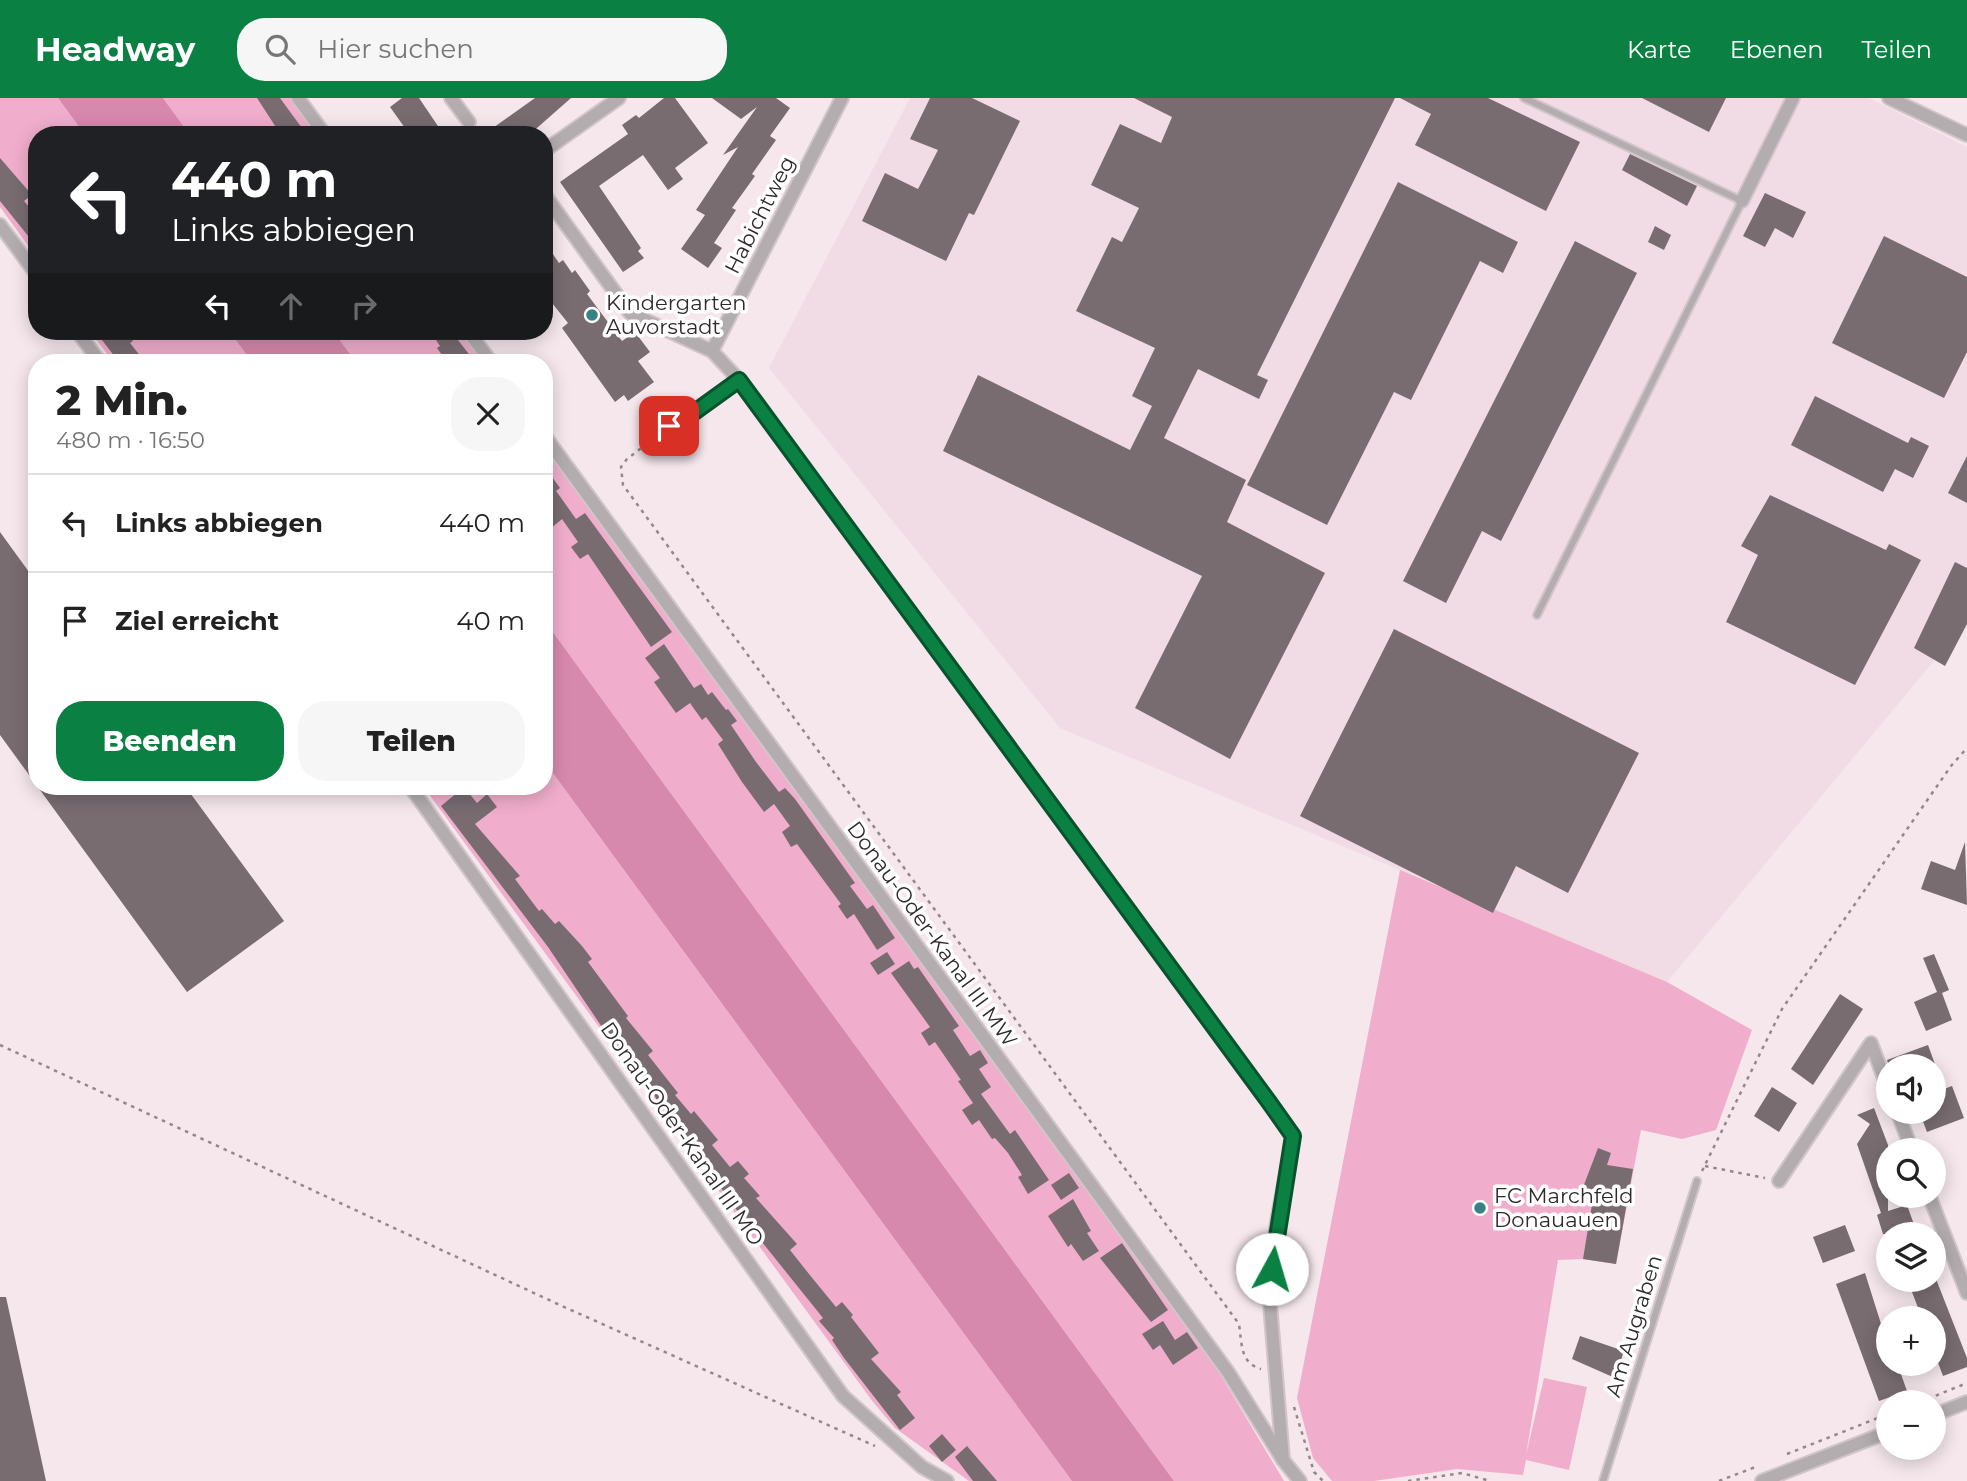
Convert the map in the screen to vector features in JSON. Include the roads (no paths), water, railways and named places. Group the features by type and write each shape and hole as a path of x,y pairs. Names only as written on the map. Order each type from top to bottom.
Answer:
{"street":[{"path":"299,98 319,126"},
{"path":"451,98 469,122"},
{"path":"553,145 619,98"},
{"name":"Habichtweg","path":"712,351 842,98"},
{"path":"1742,201 1793,98"},
{"path":"1889,98 1967,135"},
{"path":"553,206 630,313 712,351 739,380 1293,1136 1277,1222 1269,1292 1283,1460"},
{"path":"0,225 28,263"},
{"name":"Donau-Oder-Kanal III MW","path":"553,447 1227,1372 1283,1460 1300,1481"},
{"name":"Donau-Oder-Kanal III MO","path":"416,795 843,1396 922,1467 947,1481"},
{"path":"1779,1181 1871,1043 1876,1056"},
{"path":"1934,1208 1967,1293"},
{"path":"1946,1410 1967,1402"},
{"path":"1762,1481 1876,1437"}],"lane":[{"path":"1524,98 1742,201 1537,615"},
{"path":"669,426 671,429 739,380"},
{"name":"Am Augraben","path":"1603,1481 1697,1181"}],"place":[{"name":"Kindergarten Auvorstadt","path":"592,315"},
{"name":"FC Marchfeld Donauauen","path":"1480,1208"}]}
